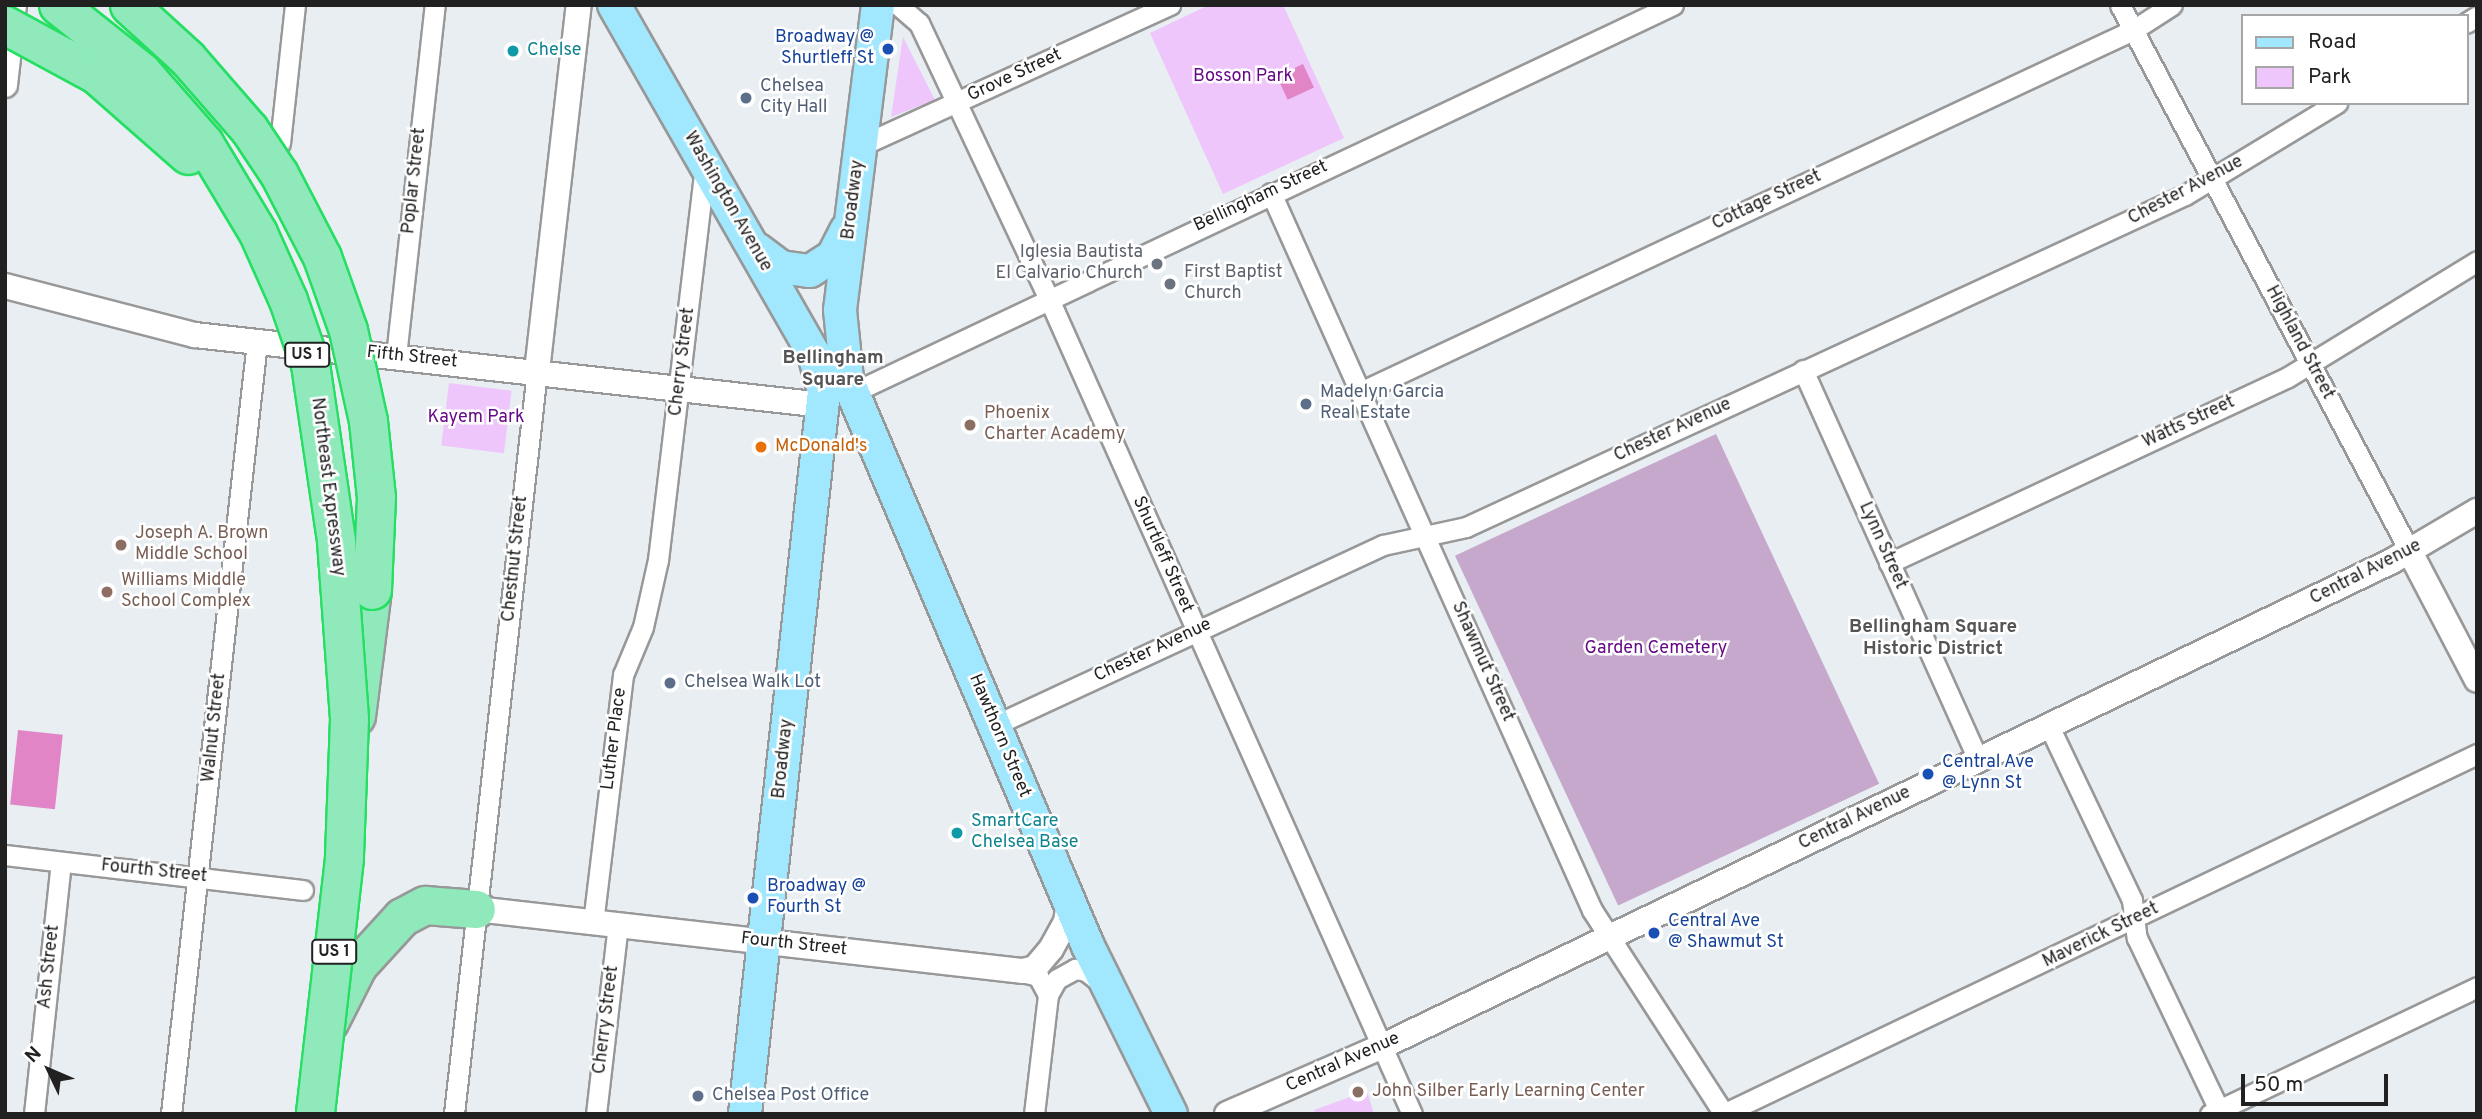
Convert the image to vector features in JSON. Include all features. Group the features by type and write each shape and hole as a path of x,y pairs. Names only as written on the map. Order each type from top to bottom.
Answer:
{"highway":[{"name":"Northeast Expressway","path":"58,5 116,49 166,97 204,143 241,201 274,265 310,364 336,541 348,684 348,790 315,1114 321,1061 349,758 375,554 375,479 365,401 334,287 279,174 213,86 129,5"},
{"path":"5,25 60,52 107,83 241,201"},
{"path":"321,1061 339,996 358,965 394,923 425,905 476,909"}],"main road":[{"name":"Washington Avenue","path":"614,5 814,354 837,399"},
{"name":"Broadway","path":"745,1114 764,942 837,399 839,324 877,5"},
{"path":"751,244 781,267 810,271 833,256 852,214"},
{"name":"Hawthorn Street","path":"837,399 995,725 1111,994 1171,1114"}],"street":[{"path":"5,85 14,5"},
{"path":"280,142 295,5"},
{"name":"Poplar Street","path":"396,356 435,5"},
{"name":"Chestnut Street","path":"454,1114 579,5"},
{"name":"Shurtleff Street","path":"898,5 919,23 1049,299 1412,1114"},
{"name":"Grove Street","path":"860,146 1170,5"},
{"name":"Bellingham Street","path":"837,399 1673,5"},
{"name":"Highland Street","path":"2120,5 2477,680"},
{"name":"Cottage Street","path":"1360,392 2133,30 2172,5"},
{"name":"Chester Avenue","path":"995,725 1383,545 1426,538 1466,527 2213,180 2334,105"},
{"name":"Cherry Street","path":"658,560 705,164"},
{"name":"Shawmut Street","path":"1271,193 1609,938 1724,1114"},
{"name":"Watts Street","path":"1889,563 2310,364 2477,261"},
{"name":"Fifth Street","path":"5,286 175,331 680,387 837,399"},
{"name":"Walnut Street","path":"171,1114 257,341"},
{"name":"Lynn Street","path":"1802,370 1978,760"},
{"name":"Central Avenue","path":"1227,1114 1383,1046 2410,552 2477,511"},
{"name":"Luther Place","path":"606,924 623,675 643,627 658,560"},
{"path":"2049,726 2132,900 2137,938 2217,1112 2477,987"},
{"name":"Maverick Street","path":"1724,1114 2477,754"},
{"name":"Fourth Street","path":"5,855 303,890"},
{"name":"Ash Street","path":"34,1114 61,862"},
{"path":"1018,971 1035,968 1051,949 1066,922 1069,901"},
{"name":"Fourth Street","path":"476,909 1018,971"},
{"name":"Cherry Street","path":"596,1114 606,924"},
{"path":"1034,1114 1048,995 1058,979 1077,969 1091,974 1111,994"},
{"path":"1018,971 1038,976 1048,995"}],"green space":[{"name":"Bosson Park","path":"1209,5 1283,5 1344,138 1223,194 1150,33"},
{"path":"903,37 935,100 891,117"},
{"name":"Kayem Park","path":"449,383 512,391 504,453 441,446"},
{"name":"Garden Cemetery","path":"1716,434 1879,784 1618,906 1455,556"},
{"path":"1367,1091 1374,1114 1315,1114 1314,1110"}],"shaded area":[{"path":"1303,64 1314,88 1288,100 1277,76"},
{"path":"18,730 63,735 55,809 10,805"}],"place":[{"name":"Broadway @ Shurtleff St","path":"888,49"},
{"name":"Chelse","path":"513,51"},
{"name":"Chelsea City Hall","path":"746,98"},
{"name":"Iglesia Bautista El Calvario Church","path":"1157,264"},
{"name":"First Baptist Church","path":"1170,284"},
{"name":"Madelyn Garcia Real Estate","path":"1306,404"},
{"name":"Phoenix Charter Academy","path":"970,425"},
{"name":"McDonald's","path":"761,447"},
{"name":"Joseph A. Brown Middle School","path":"121,545"},
{"name":"Williams Middle School Complex","path":"107,592"},
{"name":"Chelsea Walk Lot","path":"670,683"},
{"name":"Central Ave @ Lynn St","path":"1928,774"},
{"name":"SmartCare Chelsea Base","path":"957,833"},
{"name":"Broadway @ Fourth St","path":"753,898"},
{"name":"Central Ave @ Shawmut St","path":"1654,933"},
{"name":"John Silber Early Learning Center","path":"1358,1092"},
{"name":"Chelsea Post Office","path":"698,1096"}],"district":[{"name":"Bellingham Square","path":"833,370"},
{"name":"Bellingham Square Historic District","path":"1933,639"}]}
